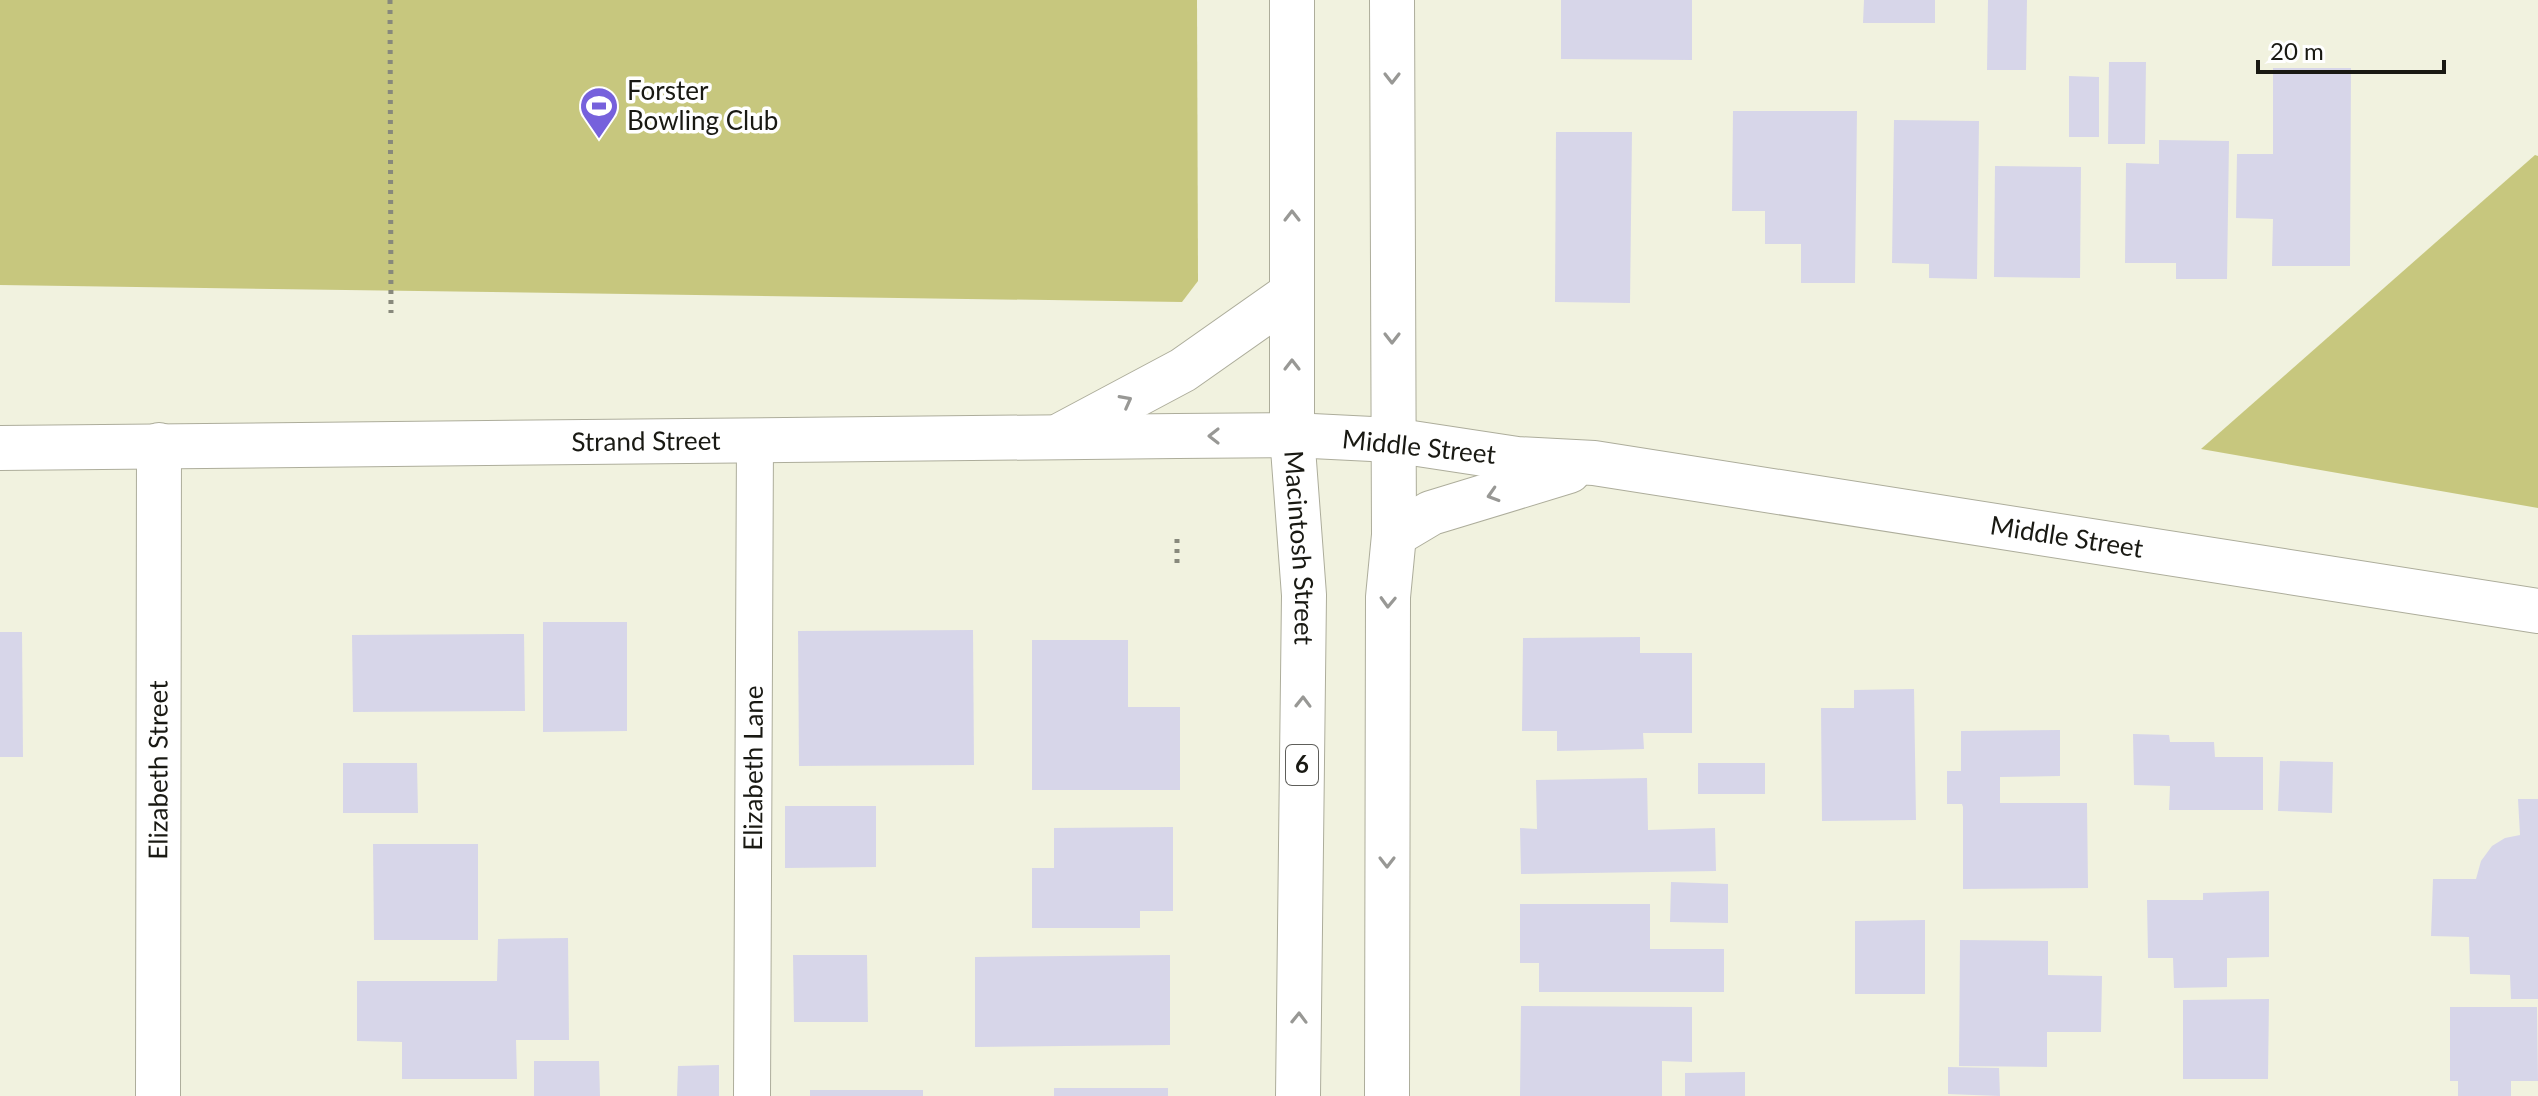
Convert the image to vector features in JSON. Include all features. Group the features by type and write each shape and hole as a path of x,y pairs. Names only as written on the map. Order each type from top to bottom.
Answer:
{"street":[{"name":"Macintosh Street","path":"1292,0 1292,435 1304,595 1298,1096"},
{"path":"1387,1096 1388,597 1394,535 1392,0"},
{"path":"1057,437 1183,370 1291,294"},
{"name":"Middle Street","path":"1292,435 1392,440 1517,459 1594,463 2538,611"},
{"name":"Strand Street","path":"0,448 1292,435"},
{"name":"Elizabeth Street","path":"158,1096 159,445"},
{"name":"Middle Street","path":"1394,535 1431,513 1594,463"}],"lane":[{"name":"Elizabeth Lane","path":"752,1096 755,440"}],"path":[{"path":"390,0 391,313"},
{"path":"1177,539 1177,568"}],"shaded area":[{"name":"Forster Bowling Club","path":"0,0 1197,0 1198,281 1182,302 0,285"},
{"path":"2535,155 2538,156 2538,508 2201,449"}],"building":[{"path":"1561,0 1692,0 1692,60 1561,59"},
{"path":"1864,0 1935,0 1935,23 1863,23"},
{"path":"1988,0 2027,0 2026,70 1987,70"},
{"path":"2109,62 2146,62 2145,144 2108,144"},
{"path":"2273,68 2351,68 2350,266 2272,266 2273,219 2236,218 2237,154 2273,154"},
{"path":"2069,76 2099,77 2099,137 2069,137"},
{"path":"1733,111 1857,111 1855,283 1801,283 1801,244 1765,244 1765,211 1732,211"},
{"path":"1894,120 1979,121 1977,279 1929,278 1929,264 1892,263"},
{"path":"1556,132 1632,132 1630,303 1555,302"},
{"path":"2159,140 2229,141 2227,279 2176,279 2176,263 2125,263 2126,163 2159,164"},
{"path":"1995,166 2081,167 2080,278 1994,277"},
{"path":"543,622 627,622 627,731 543,732"},
{"path":"973,630 974,765 799,766 798,631"},
{"path":"0,632 22,632 23,757 0,757"},
{"path":"524,634 525,711 353,712 352,635"},
{"path":"1640,637 1640,653 1692,653 1692,733 1643,733 1644,749 1557,751 1557,731 1522,731 1523,638"},
{"path":"1032,640 1128,640 1128,707 1180,707 1180,790 1032,790"},
{"path":"1914,689 1916,820 1822,821 1821,708 1854,708 1854,690"},
{"path":"2060,730 2060,776 2000,777 2000,803 2087,803 2088,888 1963,889 1963,807 1962,804 1947,804 1947,771 1961,771 1961,731"},
{"path":"2133,734 2169,735 2170,742 2214,742 2215,757 2263,757 2263,810 2169,810 2170,786 2134,785"},
{"path":"2280,761 2333,762 2332,813 2278,811"},
{"path":"343,763 417,763 418,813 343,813"},
{"path":"1698,763 1765,763 1765,794 1698,794"},
{"path":"1647,778 1648,830 1715,828 1716,871 1521,874 1520,828 1537,829 1536,780"},
{"path":"2518,799 2538,799 2538,999 2511,999 2510,975 2470,974 2469,937 2431,936 2433,879 2476,879 2481,861 2492,846 2505,838 2520,835"},
{"path":"785,806 876,806 876,867 785,868"},
{"path":"1173,827 1173,911 1140,911 1140,928 1032,928 1032,868 1054,868 1054,828"},
{"path":"373,844 478,844 478,940 374,940"},
{"path":"1671,882 1728,884 1728,923 1670,922"},
{"path":"2269,891 2269,957 2227,958 2227,987 2174,988 2173,958 2148,958 2147,900 2203,900 2203,893"},
{"path":"1520,904 1650,904 1650,949 1724,949 1724,992 1539,992 1539,963 1520,963"},
{"path":"1925,920 1925,994 1855,994 1855,921"},
{"path":"568,938 569,1040 516,1040 517,1079 402,1079 402,1042 357,1041 357,981 497,981 498,939"},
{"path":"1960,940 2048,941 2048,975 2102,976 2101,1032 2047,1032 2047,1067 1959,1066"},
{"path":"793,955 867,955 868,1022 794,1022"},
{"path":"1170,955 1170,1045 975,1047 975,957"},
{"path":"2269,999 2268,1079 2183,1079 2183,1000"},
{"path":"1521,1006 1692,1007 1692,1062 1662,1061 1662,1096 1520,1096"},
{"path":"2450,1007 2537,1007 2538,1081 2511,1081 2511,1096 2458,1096 2458,1081 2450,1081"},
{"path":"534,1061 599,1061 600,1096 534,1096"},
{"path":"719,1065 719,1096 677,1096 678,1066"},
{"path":"1948,1067 1999,1068 2000,1096 1948,1094"},
{"path":"1745,1072 1745,1096 1685,1096 1685,1073"},
{"path":"1054,1088 1168,1088 1168,1096 1054,1096"},
{"path":"810,1090 923,1090 923,1096 810,1096"}],"place":[{"name":"Forster Bowling Club","path":"599,140"}]}
